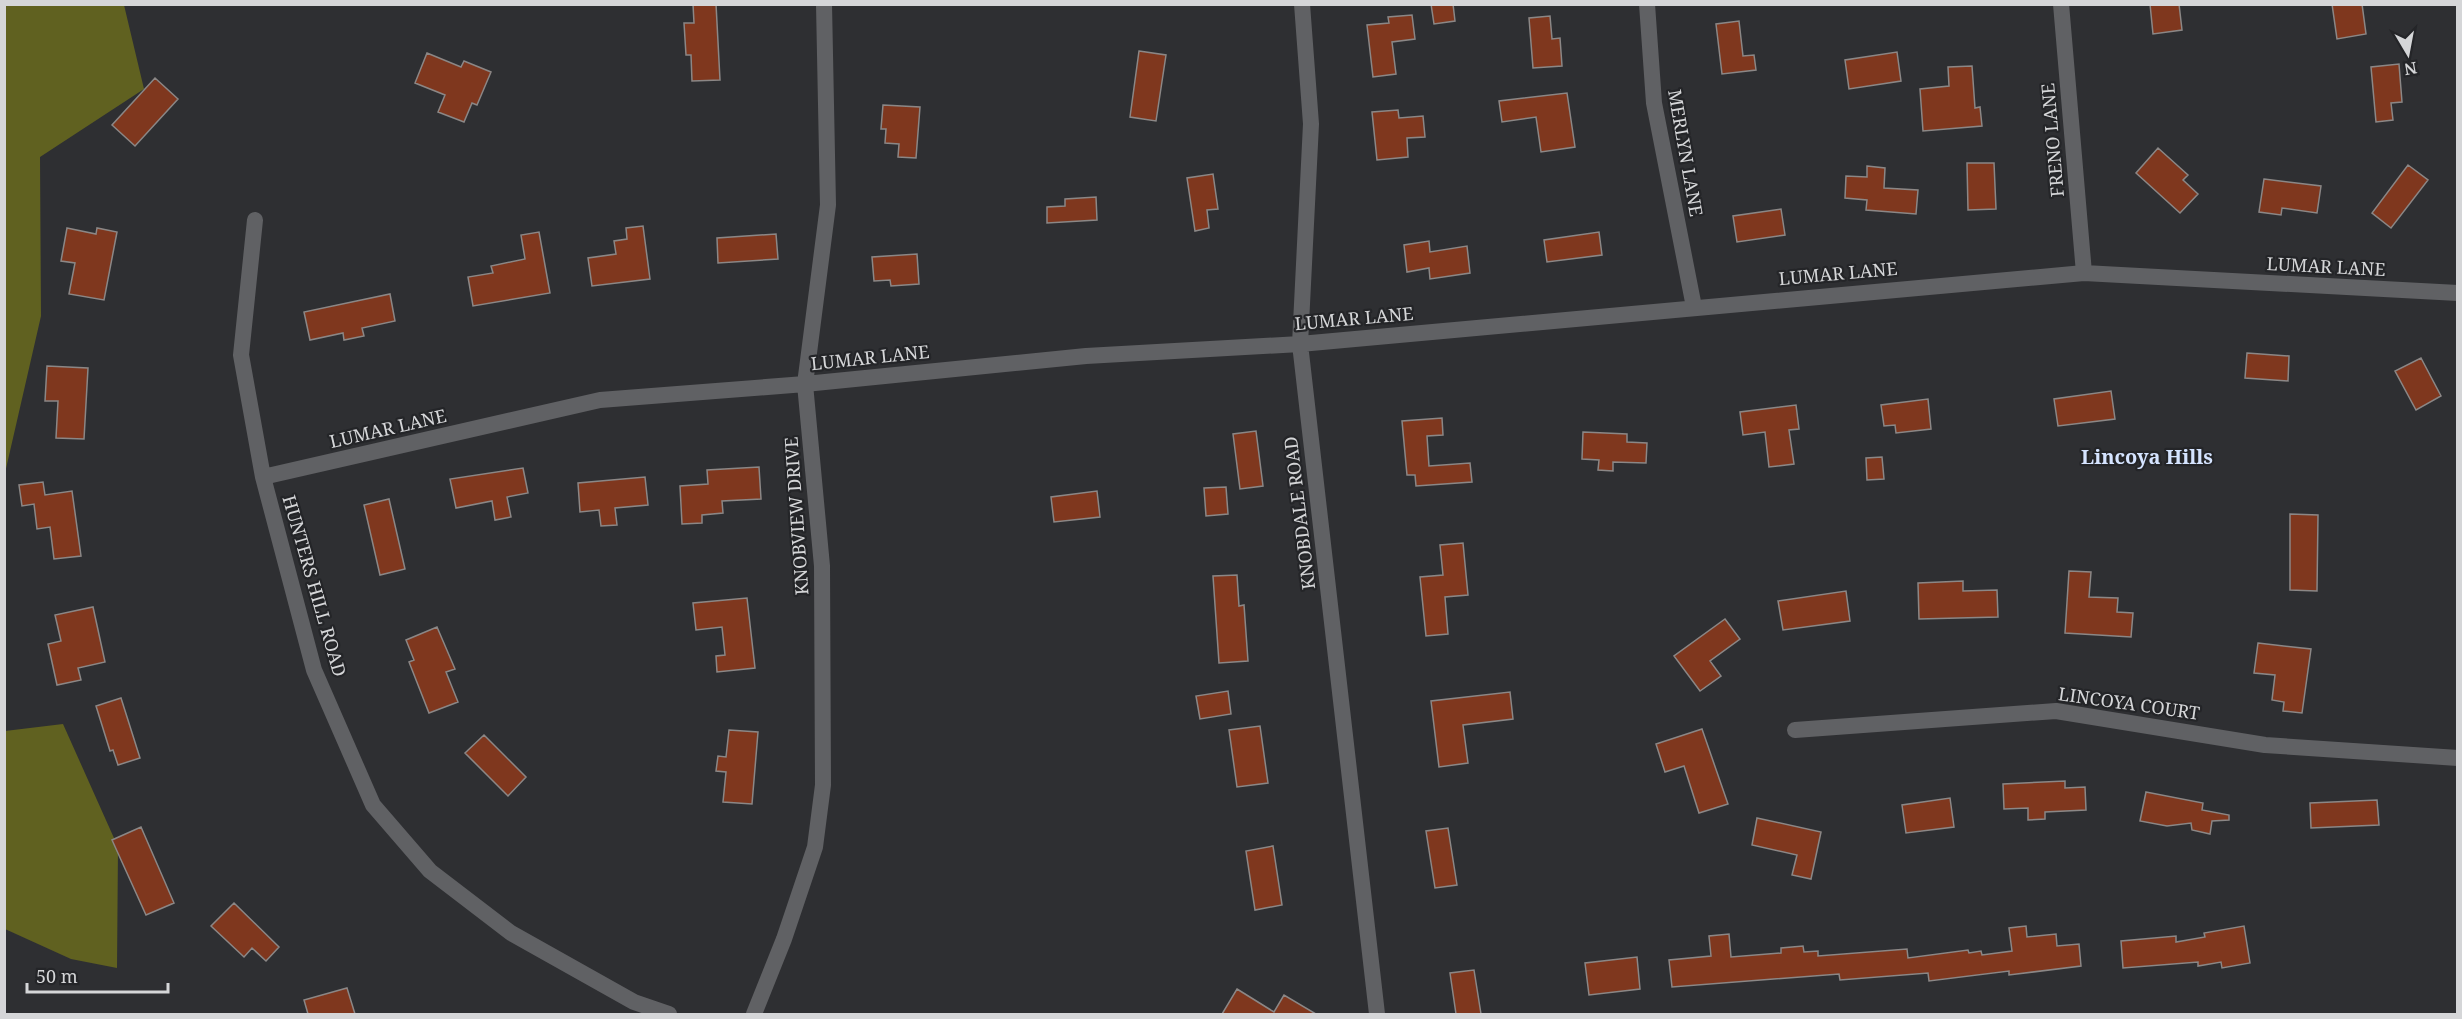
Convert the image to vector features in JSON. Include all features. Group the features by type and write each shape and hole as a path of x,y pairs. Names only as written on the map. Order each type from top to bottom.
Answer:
{"street":[{"name":"KNOBVIEW DRIVE","path":"754,1014 784,939 815,847 823,785 822,566 806,384 828,205 824,4"},
{"name":"KNOBDALE ROAD","path":"1302,4 1311,124 1300,344 1377,1014"},
{"name":"MERLYN LANE","path":"1647,4 1654,103 1694,307"},
{"name":"FRENO LANE","path":"2061,4 2084,273"},
{"name":"HUNTERS HILL ROAD","path":"255,220 240,355 263,477 314,670 373,805 430,871 511,933 634,1002 669,1014"},
{"name":"LUMAR LANE","path":"263,477 600,400 806,384 1086,356 1300,344 2084,273 2457,293"},
{"name":"LINCOYA COURT","path":"1795,730 2056,711 2265,745 2457,758"}],"shaded area":[{"path":"5,4 124,5 144,89 40,157 41,316 5,473"},
{"path":"63,724 118,847 117,968 71,959 5,929 5,731"}],"building":[{"path":"693,4 716,4 720,80 692,81 691,55 686,55 684,23 694,23"},
{"path":"1431,4 1453,4 1455,21 1434,24"},
{"path":"2150,4 2179,4 2182,30 2153,34"},
{"path":"2332,4 2362,4 2366,34 2337,39"},
{"path":"1412,15 1415,39 1392,42 1396,74 1373,77 1367,25 1389,23 1388,17"},
{"path":"1550,16 1552,39 1560,38 1562,66 1533,68 1529,18"},
{"path":"1739,21 1743,56 1754,55 1756,70 1722,74 1716,24"},
{"path":"1139,51 1166,55 1156,121 1130,117"},
{"path":"1897,52 1901,81 1849,89 1845,60"},
{"path":"427,53 461,67 464,61 491,72 477,105 472,103 464,122 438,112 445,95 415,83"},
{"path":"2399,64 2402,102 2391,103 2393,120 2376,122 2371,67"},
{"path":"1972,66 1975,108 1980,107 1982,126 1923,131 1920,89 1949,86 1948,67"},
{"path":"155,78 178,99 135,146 112,125"},
{"path":"1567,93 1575,147 1541,152 1536,117 1502,122 1499,101"},
{"path":"883,105 920,107 916,158 898,157 899,144 885,143 886,129 881,129"},
{"path":"1398,110 1399,118 1423,116 1425,137 1407,138 1408,157 1377,160 1372,112"},
{"path":"2158,148 2188,175 2183,180 2198,194 2180,213 2136,173"},
{"path":"1967,163 1994,163 1996,209 1968,210"},
{"path":"2408,165 2428,180 2391,228 2372,213"},
{"path":"1867,166 1885,168 1884,188 1918,190 1916,214 1866,210 1867,200 1845,198 1846,176 1867,177"},
{"path":"1213,174 1218,209 1207,210 1209,228 1195,231 1187,178"},
{"path":"2264,179 2321,186 2317,213 2282,208 2281,215 2259,212"},
{"path":"1096,197 1097,220 1047,223 1047,207 1065,206 1065,199"},
{"path":"1781,209 1785,235 1737,242 1733,216"},
{"path":"643,226 650,279 592,286 588,258 616,254 614,241 627,239 626,228"},
{"path":"67,228 96,234 97,228 117,232 104,300 69,294 75,263 61,261"},
{"path":"539,232 550,293 473,306 468,277 493,273 491,266 525,259 521,235"},
{"path":"1599,232 1602,255 1547,262 1544,240"},
{"path":"776,234 778,259 718,263 717,238"},
{"path":"1429,241 1430,252 1467,246 1470,273 1430,279 1429,268 1407,272 1404,245"},
{"path":"917,254 919,284 891,286 890,280 874,281 872,257"},
{"path":"390,294 395,321 362,328 364,336 344,340 343,333 310,340 304,312"},
{"path":"2247,353 2289,356 2288,381 2245,378"},
{"path":"2421,358 2441,396 2416,410 2395,371"},
{"path":"47,366 88,368 84,439 56,438 58,401 45,401"},
{"path":"2111,391 2115,419 2058,426 2054,399"},
{"path":"1928,399 1931,429 1896,433 1895,425 1884,426 1881,405"},
{"path":"1796,405 1799,429 1789,430 1794,464 1769,467 1765,432 1743,435 1740,412"},
{"path":"1442,418 1443,435 1427,436 1429,466 1470,463 1472,482 1416,486 1415,475 1407,475 1402,421"},
{"path":"1256,431 1263,486 1240,489 1233,434"},
{"path":"1583,432 1627,434 1627,442 1647,443 1646,463 1613,462 1613,471 1598,470 1599,460 1582,459"},
{"path":"1882,457 1884,479 1867,480 1866,458"},
{"path":"759,467 761,499 722,501 723,513 702,515 702,523 682,524 680,486 708,484 707,470"},
{"path":"523,468 528,493 507,497 511,517 495,520 492,501 456,508 450,479"},
{"path":"645,477 648,505 615,508 617,525 601,526 599,510 580,512 578,483"},
{"path":"43,482 45,495 72,491 81,556 54,559 50,527 37,529 34,504 22,506 19,485"},
{"path":"1226,487 1228,514 1206,516 1204,488"},
{"path":"1097,491 1100,517 1054,522 1051,497"},
{"path":"389,499 405,569 380,575 364,505"},
{"path":"2290,514 2318,515 2317,591 2290,590"},
{"path":"1463,543 1468,595 1445,597 1448,634 1426,636 1420,577 1443,575 1440,545"},
{"path":"2069,571 2091,572 2089,597 2118,598 2117,612 2133,613 2131,637 2065,633"},
{"path":"1237,575 1239,606 1244,605 1248,661 1219,663 1213,576"},
{"path":"1963,581 1963,591 1997,590 1998,617 1919,619 1918,583"},
{"path":"1846,591 1850,621 1783,630 1778,601"},
{"path":"747,598 755,668 717,672 716,656 725,655 722,627 696,630 693,603"},
{"path":"93,607 105,662 78,668 81,680 57,685 48,644 61,641 55,615"},
{"path":"1725,619 1740,639 1710,661 1721,676 1700,691 1674,656"},
{"path":"437,627 455,669 446,672 458,702 429,713 409,662 414,660 406,640"},
{"path":"2258,643 2311,649 2302,713 2283,711 2284,702 2272,700 2275,675 2254,673"},
{"path":"1228,691 1231,714 1200,719 1196,696"},
{"path":"1510,692 1513,719 1463,725 1468,763 1439,767 1431,701"},
{"path":"121,698 140,758 118,765 113,750 110,751 96,706"},
{"path":"1260,726 1268,783 1237,787 1229,730"},
{"path":"1702,729 1728,804 1699,813 1684,766 1665,772 1656,744"},
{"path":"729,730 758,732 752,804 723,802 726,772 716,771 718,756 726,757"},
{"path":"484,735 526,777 508,796 465,753"},
{"path":"2065,781 2065,788 2085,787 2086,810 2045,812 2045,819 2028,820 2028,808 2004,809 2003,784"},
{"path":"2146,792 2203,803 2202,810 2229,815 2229,820 2212,821 2210,834 2192,830 2191,823 2167,826 2140,821"},
{"path":"1950,798 1954,827 1906,833 1902,805"},
{"path":"2377,800 2379,825 2311,828 2310,803"},
{"path":"1757,818 1821,832 1811,879 1792,875 1797,855 1752,845"},
{"path":"141,827 174,903 146,915 112,840"},
{"path":"1448,828 1457,885 1435,888 1426,831"},
{"path":"1273,846 1282,905 1255,910 1246,851"},
{"path":"234,903 279,947 266,961 252,948 244,957 211,926"},
{"path":"2026,926 2027,937 2056,934 2057,946 2079,944 2081,966 2009,975 2009,971 1929,981 1928,973 1840,980 1839,974 1672,987 1669,960 1711,956 1709,936 1729,934 1731,957 1781,953 1781,948 1803,946 1804,952 1818,951 1818,956 1907,949 1908,958 1968,950 1969,953 1981,951 1982,955 2012,951 2009,928"},
{"path":"2244,926 2250,963 2222,968 2221,962 2198,966 2198,962 2123,968 2121,941 2176,936 2176,942 2205,937 2204,933"},
{"path":"1637,957 1640,989 1589,995 1585,963"},
{"path":"1474,970 1481,1014 1456,1014 1450,973"},
{"path":"347,988 355,1014 308,1014 304,1000"},
{"path":"1237,989 1274,1012 1284,995 1316,1014 1222,1014"}],"district":[{"name":"Lincoya Hills","path":"2147,457"}]}
